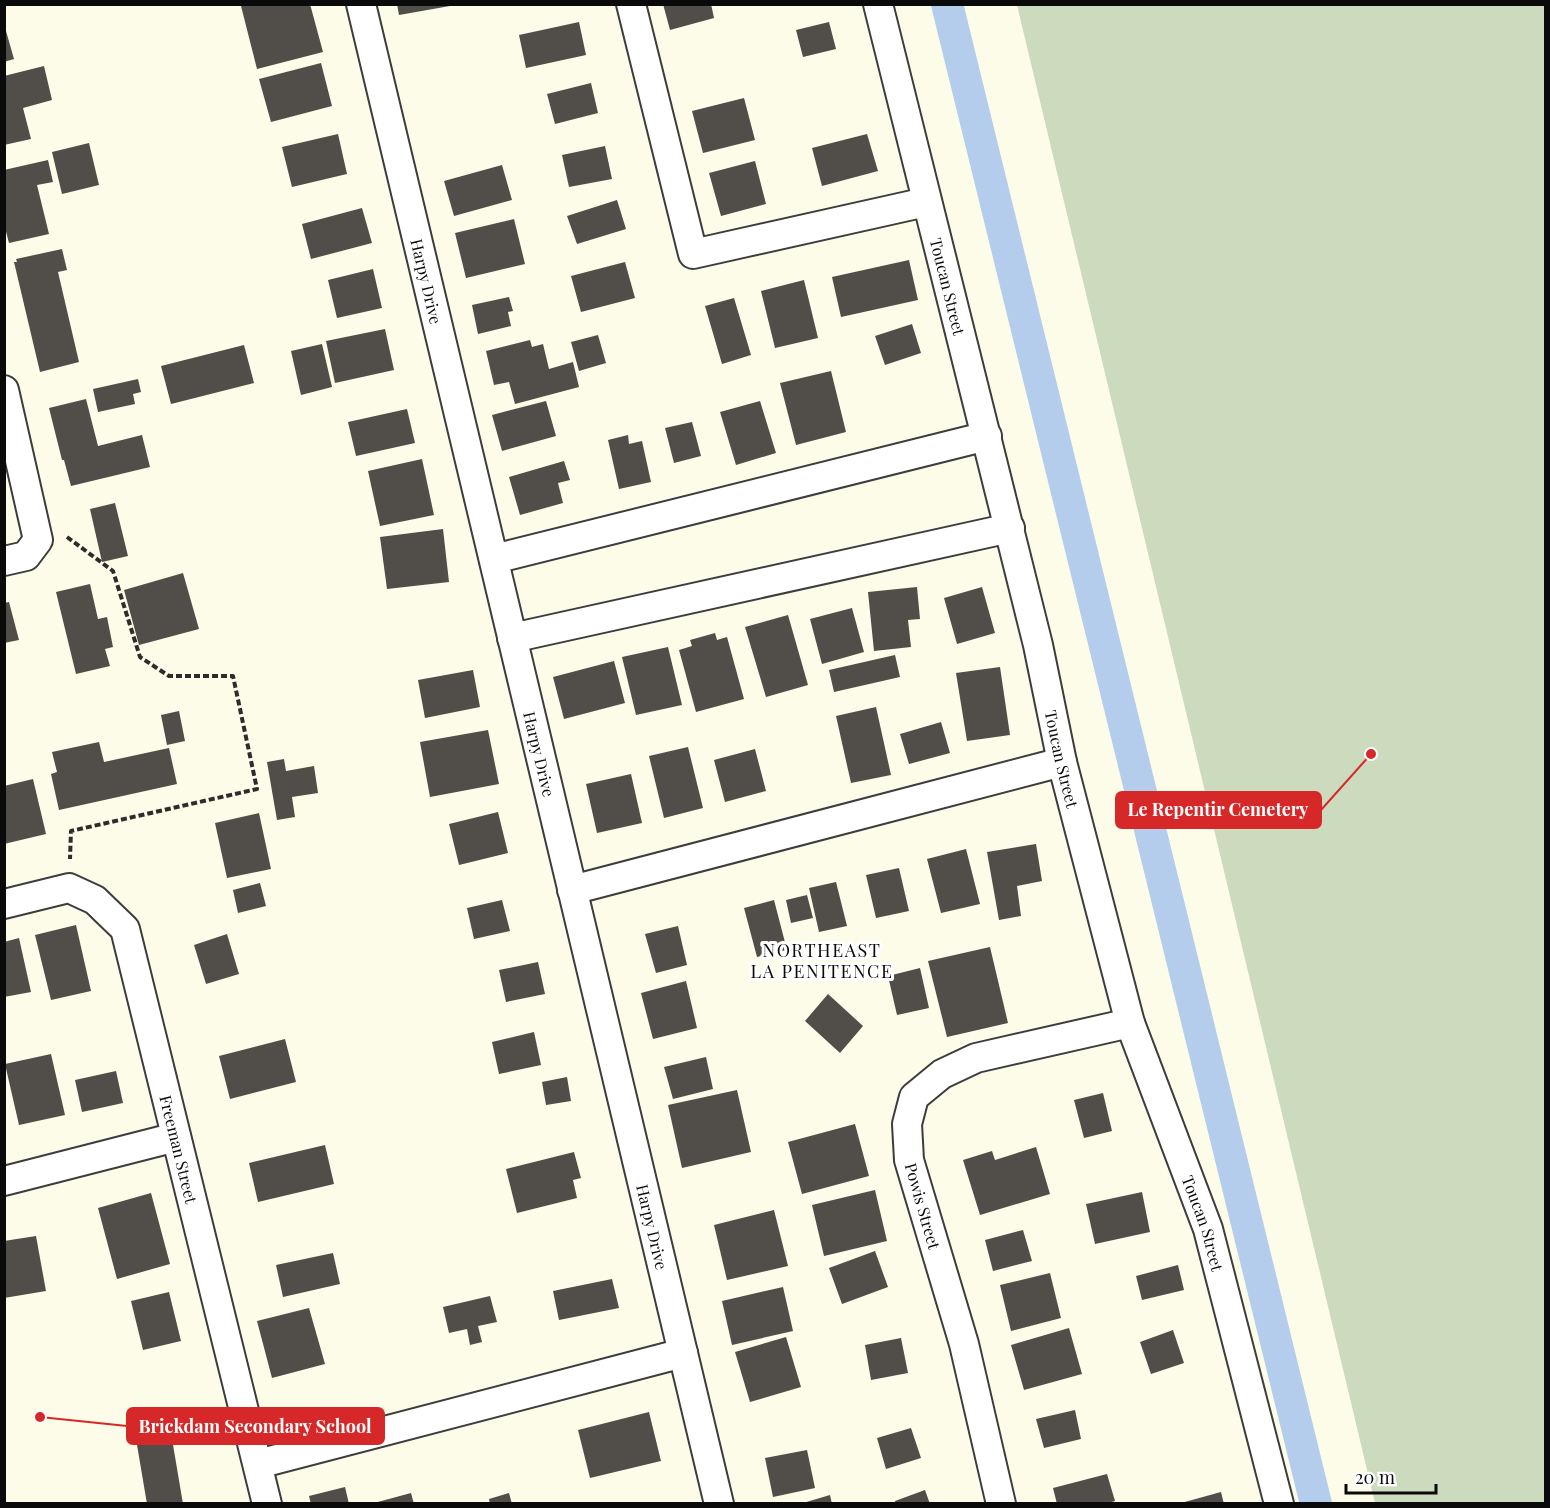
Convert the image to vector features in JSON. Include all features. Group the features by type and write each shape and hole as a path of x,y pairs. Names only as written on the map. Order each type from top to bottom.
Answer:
{"street":[{"name":"Harpy Drive","path":"361,4 719,1503"},
{"path":"631,4 693,254 926,202"},
{"name":"Toucan Street","path":"878,4 926,202 1010,528 1038,645 1062,762 1130,1023 1208,1229 1279,1503"},
{"path":"4,390 38,540 26,556 4,561"},
{"path":"494,560 987,436"},
{"path":"512,638 1010,528"},
{"path":"572,890 1062,762"},
{"path":"4,904 69,888"},
{"name":"Freeman Street","path":"69,888 95,900 125,928 267,1503"},
{"name":"Powis Street","path":"1001,1503 964,1344 909,1160 908,1124 914,1097 942,1074 976,1058 1130,1023"},
{"path":"4,1181 176,1137"},
{"path":"258,1464 683,1353"}],"path":[{"path":"38,540 58,534 64,535 113,571 140,657 169,676 233,676 257,789 71,831 69,888"}],"green space":[{"path":"1017,5 1545,5 1545,1503 1375,1503"}],"building":[{"path":"246,4 310,4 323,52 257,69 241,6"},
{"path":"397,4 450,4 450,6 399,15"},
{"path":"663,4 711,4 714,18 670,30"},
{"path":"579,22 586,55 526,68 519,35"},
{"path":"829,22 836,49 803,57 796,30"},
{"path":"4,24 14,59 4,62"},
{"path":"321,63 332,106 271,122 259,79"},
{"path":"44,66 52,100 23,108 31,139 4,145 4,76"},
{"path":"591,83 598,113 555,124 547,94"},
{"path":"744,98 755,140 703,153 692,111"},
{"path":"338,134 347,174 292,187 282,147"},
{"path":"867,134 878,171 822,186 812,148"},
{"path":"89,143 99,185 62,194 52,152"},
{"path":"605,146 612,179 569,187 562,155"},
{"path":"48,160 53,182 37,185 49,234 9,243 4,224 4,170"},
{"path":"755,161 766,204 721,216 709,173"},
{"path":"502,165 512,200 454,216 444,181"},
{"path":"617,200 626,229 577,244 567,216"},
{"path":"362,208 372,243 311,259 302,224"},
{"path":"514,219 525,264 466,278 455,233"},
{"path":"62,249 67,270 58,272 79,362 40,372 14,262 17,262 16,259"},
{"path":"909,260 918,300 841,317 832,277"},
{"path":"625,262 635,298 581,312 571,276"},
{"path":"373,269 382,308 337,318 328,280"},
{"path":"804,280 818,338 775,348 761,291"},
{"path":"509,297 513,311 508,312 511,326 478,334 472,305"},
{"path":"734,298 751,355 722,364 705,306"},
{"path":"912,324 921,353 885,365 875,336"},
{"path":"385,329 394,370 335,383 326,341"},
{"path":"598,335 606,363 579,371 571,342"},
{"path":"530,340 532,347 543,344 549,369 573,362 579,387 515,404 509,382 494,385 486,351"},
{"path":"322,344 332,387 301,395 291,351"},
{"path":"244,345 254,383 171,404 161,366"},
{"path":"831,371 846,432 796,445 780,383"},
{"path":"138,379 141,392 133,394 135,404 98,412 93,389"},
{"path":"86,399 98,446 142,435 150,467 71,486 49,408"},
{"path":"546,401 556,436 502,451 492,415"},
{"path":"760,401 776,453 736,465 720,412"},
{"path":"407,409 415,443 356,456 348,422"},
{"path":"692,422 701,456 674,463 665,428"},
{"path":"628,435 629,444 642,441 651,482 619,489 608,440"},
{"path":"422,459 434,515 380,526 368,471"},
{"path":"564,461 570,480 558,483 563,503 520,515 509,477"},
{"path":"115,503 128,556 102,562 90,509"},
{"path":"443,529 449,582 387,589 380,537"},
{"path":"183,573 199,629 139,645 124,590"},
{"path":"90,584 98,619 107,617 113,647 105,649 110,666 76,674 56,592"},
{"path":"917,587 920,619 908,620 911,647 874,651 868,592"},
{"path":"982,587 995,633 957,644 944,598"},
{"path":"9,602 19,640 4,643 4,603"},
{"path":"852,608 864,652 822,664 810,619"},
{"path":"788,615 808,685 766,697 745,627"},
{"path":"715,633 717,640 727,637 744,699 696,712 679,650 692,646 690,640"},
{"path":"668,647 682,705 636,715 622,657"},
{"path":"895,655 900,677 834,692 829,670"},
{"path":"614,661 625,703 564,719 553,677"},
{"path":"1000,667 1010,735 967,741 956,673"},
{"path":"473,670 480,707 425,718 418,680"},
{"path":"876,707 891,775 851,783 836,716"},
{"path":"179,711 185,741 167,745 161,715"},
{"path":"941,722 950,753 909,764 900,734"},
{"path":"488,730 499,784 430,797 420,742"},
{"path":"99,742 104,762 169,748 177,784 59,810 51,774 57,772 52,752"},
{"path":"688,747 703,808 664,818 649,756"},
{"path":"755,749 766,791 725,802 714,760"},
{"path":"284,759 286,771 314,766 318,793 292,797 295,817 277,820 267,762"},
{"path":"631,774 642,823 597,833 586,784"},
{"path":"33,779 46,834 4,844 4,786"},
{"path":"498,812 508,853 459,865 449,824"},
{"path":"259,813 271,869 227,878 215,823"},
{"path":"1036,844 1042,881 1017,886 1021,916 999,920 987,852"},
{"path":"966,849 980,904 941,913 927,859"},
{"path":"899,868 909,911 876,918 866,875"},
{"path":"836,882 847,926 819,932 809,888"},
{"path":"260,883 266,906 238,913 233,890"},
{"path":"807,895 813,918 791,923 786,900"},
{"path":"502,900 510,931 474,939 467,908"},
{"path":"774,900 787,950 757,957 744,908"},
{"path":"76,925 91,991 51,1000 35,935"},
{"path":"678,926 687,965 656,973 645,934"},
{"path":"227,934 239,974 206,984 194,945"},
{"path":"19,938 31,992 4,997 4,942"},
{"path":"990,947 1008,1023 947,1037 928,961"},
{"path":"538,962 545,994 506,1002 499,970"},
{"path":"920,968 929,1008 897,1015 888,976"},
{"path":"686,981 697,1028 653,1039 641,993"},
{"path":"828,994 863,1026 840,1053 805,1021"},
{"path":"534,1032 541,1065 499,1074 492,1042"},
{"path":"285,1039 296,1082 230,1099 219,1056"},
{"path":"51,1054 65,1115 19,1125 5,1064"},
{"path":"706,1057 713,1089 673,1099 664,1067"},
{"path":"116,1071 123,1103 82,1112 75,1080"},
{"path":"567,1077 571,1101 546,1105 542,1082"},
{"path":"737,1090 751,1152 682,1168 668,1105"},
{"path":"1103,1093 1112,1131 1084,1138 1074,1100"},
{"path":"855,1124 869,1176 802,1194 788,1142"},
{"path":"325,1145 334,1184 258,1202 249,1163"},
{"path":"1036,1147 1050,1194 980,1215 963,1160 992,1151 995,1160"},
{"path":"574,1152 581,1178 573,1180 577,1198 517,1213 506,1169"},
{"path":"875,1190 887,1241 824,1256 812,1205"},
{"path":"1142,1192 1150,1232 1095,1244 1086,1204"},
{"path":"151,1193 170,1264 117,1279 98,1208"},
{"path":"774,1210 788,1266 727,1280 714,1225"},
{"path":"1023,1230 1032,1261 993,1271 985,1240"},
{"path":"36,1236 46,1291 4,1298 4,1241"},
{"path":"875,1251 888,1287 842,1304 829,1268"},
{"path":"333,1253 340,1284 283,1297 276,1265"},
{"path":"1178,1265 1184,1290 1142,1300 1136,1276"},
{"path":"1050,1273 1061,1318 1011,1331 1000,1285"},
{"path":"612,1279 619,1308 559,1320 553,1291"},
{"path":"783,1287 793,1331 732,1345 722,1301"},
{"path":"169,1292 181,1341 143,1350 131,1301"},
{"path":"490,1296 497,1322 478,1326 482,1342 470,1345 467,1329 449,1333 443,1307"},
{"path":"309,1308 325,1364 272,1378 257,1321"},
{"path":"1069,1328 1082,1374 1024,1390 1011,1345"},
{"path":"1173,1330 1184,1363 1151,1374 1140,1342"},
{"path":"786,1337 801,1387 750,1402 735,1352"},
{"path":"901,1338 908,1373 871,1380 865,1345"},
{"path":"1075,1410 1081,1439 1044,1448 1036,1419"},
{"path":"649,1412 661,1461 590,1478 578,1430"},
{"path":"911,1428 921,1458 886,1469 877,1438"},
{"path":"171,1433 183,1504 147,1504 136,1439"},
{"path":"807,1450 815,1488 773,1497 765,1458"},
{"path":"1107,1474 1115,1501 1104,1504 1057,1504 1053,1488"},
{"path":"345,1487 349,1504 311,1504 309,1496"},
{"path":"925,1490 930,1504 896,1504 895,1501"},
{"path":"1221,1492 1224,1504 1181,1504 1181,1503"},
{"path":"411,1493 414,1504 374,1504 374,1503"},
{"path":"509,1493 512,1504 490,1504 489,1499"},
{"path":"830,1495 832,1504 803,1504 803,1503"}],"waterway":[{"path":"947,4 1316,1504"}],"place":[{"name":"Le Repentir Cemetery","path":"1371,754"},
{"name":"Brickdam Secondary School","path":"40,1417"}],"district":[{"name":"NORTHEAST LA PENITENCE","path":"822,960"}]}
